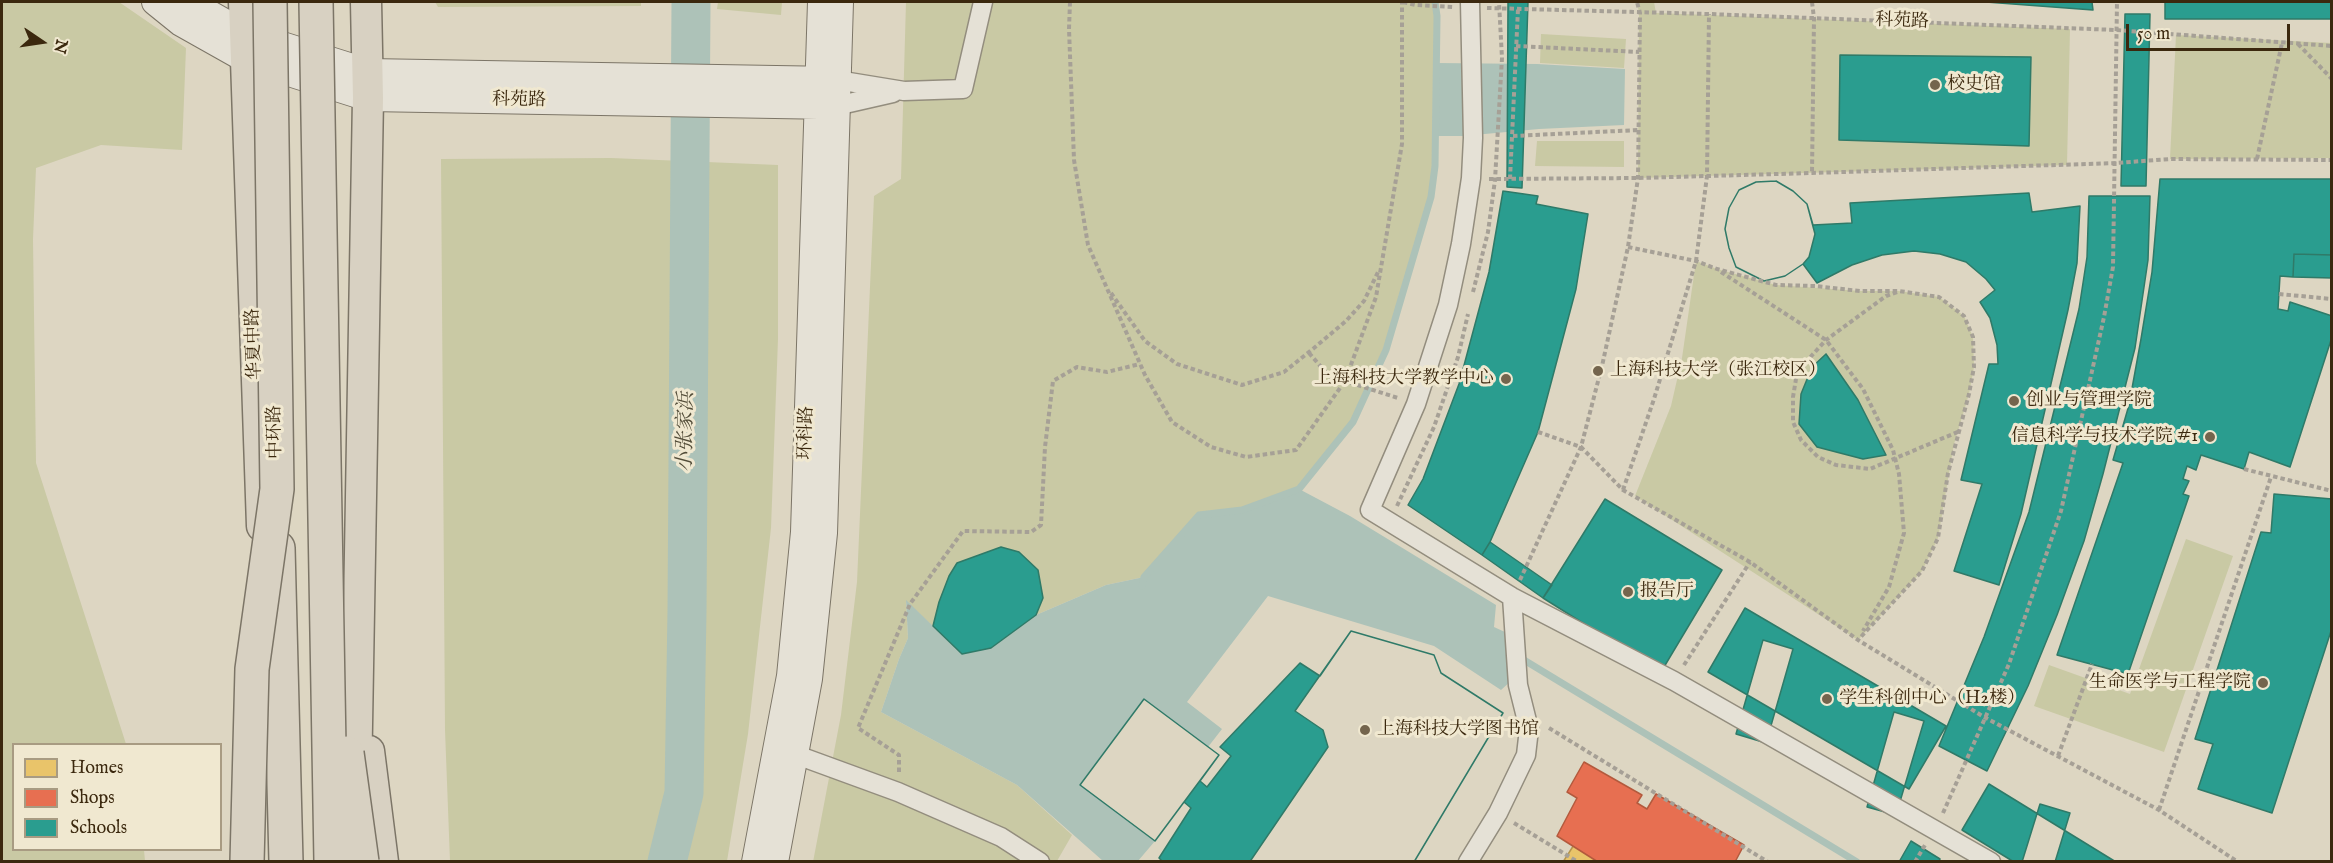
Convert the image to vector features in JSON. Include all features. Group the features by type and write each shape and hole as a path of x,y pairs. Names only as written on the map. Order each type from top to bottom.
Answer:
{"highway":[{"name":"中环路","path":"270,2 277,489 286,861"},
{"path":"316,2 331,861"},
{"path":"247,861 252,669 277,489"},
{"path":"326,598 362,861"}],"main road":[{"name":"华夏中路","path":"243,2 269,686 270,861"},
{"path":"354,861 368,85 366,2"},
{"path":"358,666 383,861"},
{"name":"华夏中路","path":"236,861 269,686"}],"street":[{"name":"科苑路","path":"155,2 182,23 245,46 368,85 626,103 826,106 904,91"},
{"name":"科苑路","path":"189,2 245,46"},
{"name":"环科路","path":"755,861 790,676 804,532 827,80 821,2"},
{"name":"环科路","path":"827,80 840,2"},
{"path":"827,80 904,91 963,89 983,2"},
{"path":"1471,5 1473,138 1471,178 1448,305 1416,404 1370,510 1512,597 1674,681 1991,861"},
{"name":"科苑路","path":"368,85 626,77 827,80"},
{"name":"环科路","path":"775,861 809,679 824,533 826,106"},
{"path":"1468,861 1498,813 1526,755 1529,729 1520,692 1512,597"},
{"path":"794,754 898,792 1001,837 1040,861"}],"path":[{"path":"1070,2 1074,160 1088,245 1140,364 1172,422 1211,447 1246,457 1296,450 1345,381 1376,297 1402,144 1402,2 1446,7"},
{"path":"1498,139 1502,58 1499,2"},
{"path":"1512,597 1581,447 1602,366 1628,247 1638,178 1640,13 1637,2"},
{"path":"1812,2 1814,18 1812,173"},
{"path":"1915,861 1936,829 2008,664 2061,511 2113,267 2117,2"},
{"name":"科苑路","path":"1471,5 1500,9 1709,14 2116,30 2331,46"},
{"path":"1510,179 1518,9"},
{"path":"1623,490 1654,399 1696,261 1707,176 1709,14"},
{"path":"2257,159 2282,43"},
{"path":"2298,44 2331,80"},
{"path":"1516,46 1639,52"},
{"path":"1513,135 1639,130"},
{"path":"1471,178 1638,178 2116,164 2170,159 2331,160"},
{"path":"1628,247 1696,261 1776,285 1860,291 1899,291 1939,297 1964,316 1973,336 1974,367 1948,473 1938,538 1922,571 1858,640"},
{"path":"1105,286 1146,341 1177,364 1242,385 1284,372 1346,321 1364,301 1382,264"},
{"path":"1717,269 1826,340 1863,389 1894,458 1899,474 1904,533 1889,587 1858,640"},
{"path":"1899,291 1886,296 1826,340 1805,363 1796,379 1792,397 1793,422 1801,440 1818,457 1836,465 1870,469 1960,430"},
{"path":"2279,294 2331,299"},
{"path":"1308,353 1329,376 1382,393"},
{"path":"898,792 899,755 858,728 910,604 963,531 1031,532 1041,525 1045,447 1053,381 1077,367 1107,372 1140,364"},
{"path":"1538,432 1581,447 1623,490 1750,562 1858,640 1984,717 2159,810 2238,861"},
{"path":"2244,468 2271,477 2331,491"},
{"path":"2159,810 2271,477"},
{"path":"1674,681 1750,562"},
{"path":"2058,756 2092,664"},
{"path":"1520,692 1545,726 1768,861"},
{"path":"1498,813 1578,861"}],"green space":[{"path":"2,2 119,2 186,48 182,150 101,145 36,168 33,239 36,463 126,743 12,743 12,851 144,851 145,861 2,861"},
{"path":"435,2 641,2 641,6 438,7"},
{"path":"718,2 782,2 781,15 717,9"},
{"path":"906,2 1435,2 1437,16 1435,166 1431,197 1391,330 1353,422 1299,489 1242,510 1199,515 1144,577 1106,585 1036,615 991,648 962,654 906,601 908,638 881,712 1017,785 1072,835 1057,861 813,862 841,715 857,582 874,196 901,179"},
{"path":"1637,2 1654,2 1656,13 2070,29 2067,165 1638,178 1639,13"},
{"path":"1541,34 1626,39 1624,68 1540,63"},
{"path":"2176,35 2331,43 2331,158 2170,159"},
{"path":"1537,141 1624,141 1624,167 1535,166"},
{"path":"611,158 778,165 778,339 771,528 748,734 727,861 450,861 445,730 441,159"},
{"path":"1696,261 1776,285 1860,291 1899,291 1939,297 1964,316 1973,337 1974,367 1969,394 1954,444 1938,538 1922,571 1858,640 1635,496 1671,406 1682,358"},
{"path":"2186,539 2233,556 2164,752 2034,706 2049,665 2130,694"}],"shaded area":[{"path":"1436,63 1537,64 1625,69 1624,125 1435,136"},
{"path":"1299,489 1350,516 1496,605 1494,627 1507,633 1512,680 1501,690 1434,646 1268,596 1187,702 1222,729 1208,747 1144,699 1080,784 1155,841 1138,861 1103,861 1017,785 881,712 908,638 906,600 962,654 991,648 1036,615 1106,585 1144,577 1199,515 1242,510"}],"building: Homes":[{"path":"1595,812 1635,836 1622,862 1563,862"}],"building: Shops":[{"path":"1584,762 1642,795 1637,803 1647,809 1656,794 1744,845 1735,862 1598,862 1557,836 1577,798 1567,792"}],"building: Schools":[{"path":"1508,2 1528,2 1522,188 1507,187"},
{"path":"1986,2 2092,2 2093,10"},
{"path":"2165,2 2332,2 2332,19 2165,19"},
{"path":"2125,14 2150,14 2146,186 2121,186"},
{"name":"校史馆","path":"1840,55 2031,57 2029,146 1839,140"},
{"name":"信息科学与技术学院 #1","path":"2160,179 2332,179 2332,255 2294,254 2293,277 2280,276 2278,309 2288,311 2290,302 2332,316 2332,337 2290,467 2249,452 2244,469 2201,455 2196,470 2187,466 2183,479 2189,481 2183,494 2189,496 2128,674 2057,655 2123,463 2113,460 2129,405 2141,339 2152,272"},
{"name":"创业与管理学院","path":"1776,181 1793,191 1807,204 1813,225 1852,223 1850,203 2029,193 2032,212 2080,206 2077,263 2068,310 2021,514 1999,585 1954,571 1982,484 1961,480 1989,364 1998,364 1997,345 1990,318 1980,302 1995,290 1966,262 1940,254 1914,251 1882,255 1852,265 1817,283 1803,264 1785,276 1764,281 1736,267 1725,229 1729,208 1739,190 1756,182"},
{"path":"1776,181 1793,191 1807,204 1815,234 1809,257 1803,264 1785,276 1764,281 1736,267 1725,229 1729,208 1739,190 1756,182"},
{"name":"上海科技大学教学中心","path":"1503,191 1538,196 1536,204 1588,214 1576,289 1538,432 1490,542 1482,555 1408,505 1423,479 1459,384 1489,272"},
{"path":"2089,196 2150,196 2148,260 2135,348 2084,541 2028,686 1987,771 1939,746 1984,637 2029,512 2079,309 2087,257"},
{"path":"2294,254 2332,255 2332,278 2293,277"},
{"path":"1826,354 1858,400 1886,455 1863,459 1817,447 1799,424 1801,394 1812,367"},
{"name":"生命医学与工程学院","path":"2274,494 2332,499 2332,628 2272,813 2198,789 2213,744 2195,739 2261,532 2271,533"},
{"name":"报告厅","path":"1605,499 1722,570 1661,672 1543,598"},
{"path":"1490,542 1552,585 1543,598 1482,555"},
{"path":"1001,547 1019,552 1038,570 1043,598 1036,615 991,648 962,654 933,626 939,602 949,576 957,563"},
{"name":"学生科创中心（H2楼）","path":"1745,608 1946,726 1909,789 1708,672"},
{"name":"上海科技大学图书馆","path":"1351,631 1434,655 1441,673 1503,713 1414,862 1163,862 1159,858 1191,808 1184,802 1155,841 1080,785 1144,699 1219,755 1200,781 1207,787 1231,756 1220,747 1300,663 1320,676"},
{"path":"1351,631 1434,655 1441,673 1503,713 1414,862 1254,862 1251,860 1328,747 1323,730 1295,711"},
{"path":"1763,640 1793,649 1766,743 1736,734"},
{"path":"1144,699 1219,755 1155,841 1080,785"},
{"path":"1894,712 1924,721 1896,815 1867,807"},
{"path":"1989,784 2116,862 2014,862 1962,830"},
{"path":"2040,804 2070,813 2055,862 2022,862"},
{"path":"1911,841 1940,859 1939,862 1899,862"}],"waterway":[{"name":"小张家浜","path":"667,862 684,793 691,2"},
{"path":"1142,586 1144,577 1199,515 1242,510 1299,489 1353,422 1386,350 1431,197 1435,166 1437,16 1435,2"},
{"path":"1519,657 1857,862"}],"place":[{"name":"校史馆","path":"1935,85"},
{"name":"上海科技大学（张江校区）","path":"1598,371"},
{"name":"上海科技大学教学中心","path":"1506,379"},
{"name":"创业与管理学院","path":"2014,401"},
{"name":"信息科学与技术学院 #1","path":"2210,437"},
{"name":"报告厅","path":"1628,592"},
{"name":"生命医学与工程学院","path":"2263,683"},
{"name":"学生科创中心（H2楼）","path":"1827,699"},
{"name":"上海科技大学图书馆","path":"1365,730"}]}
